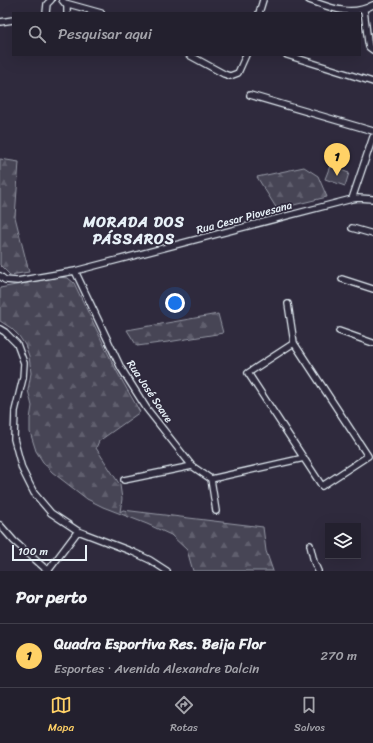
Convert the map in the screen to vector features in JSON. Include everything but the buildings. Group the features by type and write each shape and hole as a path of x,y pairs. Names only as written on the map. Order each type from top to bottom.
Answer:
{"street":[{"path":"46,12 45,8 51,0"},
{"path":"259,12 263,0"},
{"path":"309,0 341,10 353,11 364,10 373,5"},
{"path":"64,1 95,12"},
{"path":"64,1 67,6 67,12"},
{"path":"364,10 368,42 369,46 373,50"},
{"path":"0,22 12,20"},
{"path":"191,56 230,76 238,73 246,56"},
{"path":"290,56 373,82"},
{"path":"250,95 373,131"},
{"path":"352,199 373,137"},
{"name":"Rua Cesar Piovesana","path":"0,276 5,280 17,281 75,271 352,199 373,199"},
{"path":"352,228 373,234"},
{"name":"Rua José Soave","path":"75,271 121,368 147,409 192,466 211,479"},
{"path":"342,279 373,290"},
{"path":"288,304 294,343 368,456 322,486 248,373 294,343"},
{"path":"0,329 17,344 24,363 23,378 15,411 14,439 22,469 34,493 52,513 78,531 133,552 150,560 167,571"},
{"path":"339,331 373,342"},
{"path":"216,511 211,479 304,458"},
{"path":"124,480 192,466"},
{"path":"0,525 14,541 48,571 78,531"},
{"path":"310,545 318,571"}],"green space":[{"path":"0,159 19,162 15,217 29,272 10,275 0,265"},
{"path":"330,166 349,173 345,186 325,179"},
{"path":"304,167 318,176 327,197 277,209 257,177"},
{"path":"58,277 68,278 74,283 116,370 140,412 99,441 96,448 120,485 122,499 120,512 123,510 263,527 266,551 273,571 193,571 187,550 171,535 87,499 52,472 43,462 36,451 30,432 32,406 28,390 31,373 29,356 25,345 19,336 11,328 0,321 0,288"},
{"path":"218,314 223,333 137,346 127,330"}],"place":[{"name":"Quadra Esportiva Res. Beija Flor","path":"337,176"}],"district":[{"name":"MORADA DOS PÁSSAROS","path":"134,230"}]}
